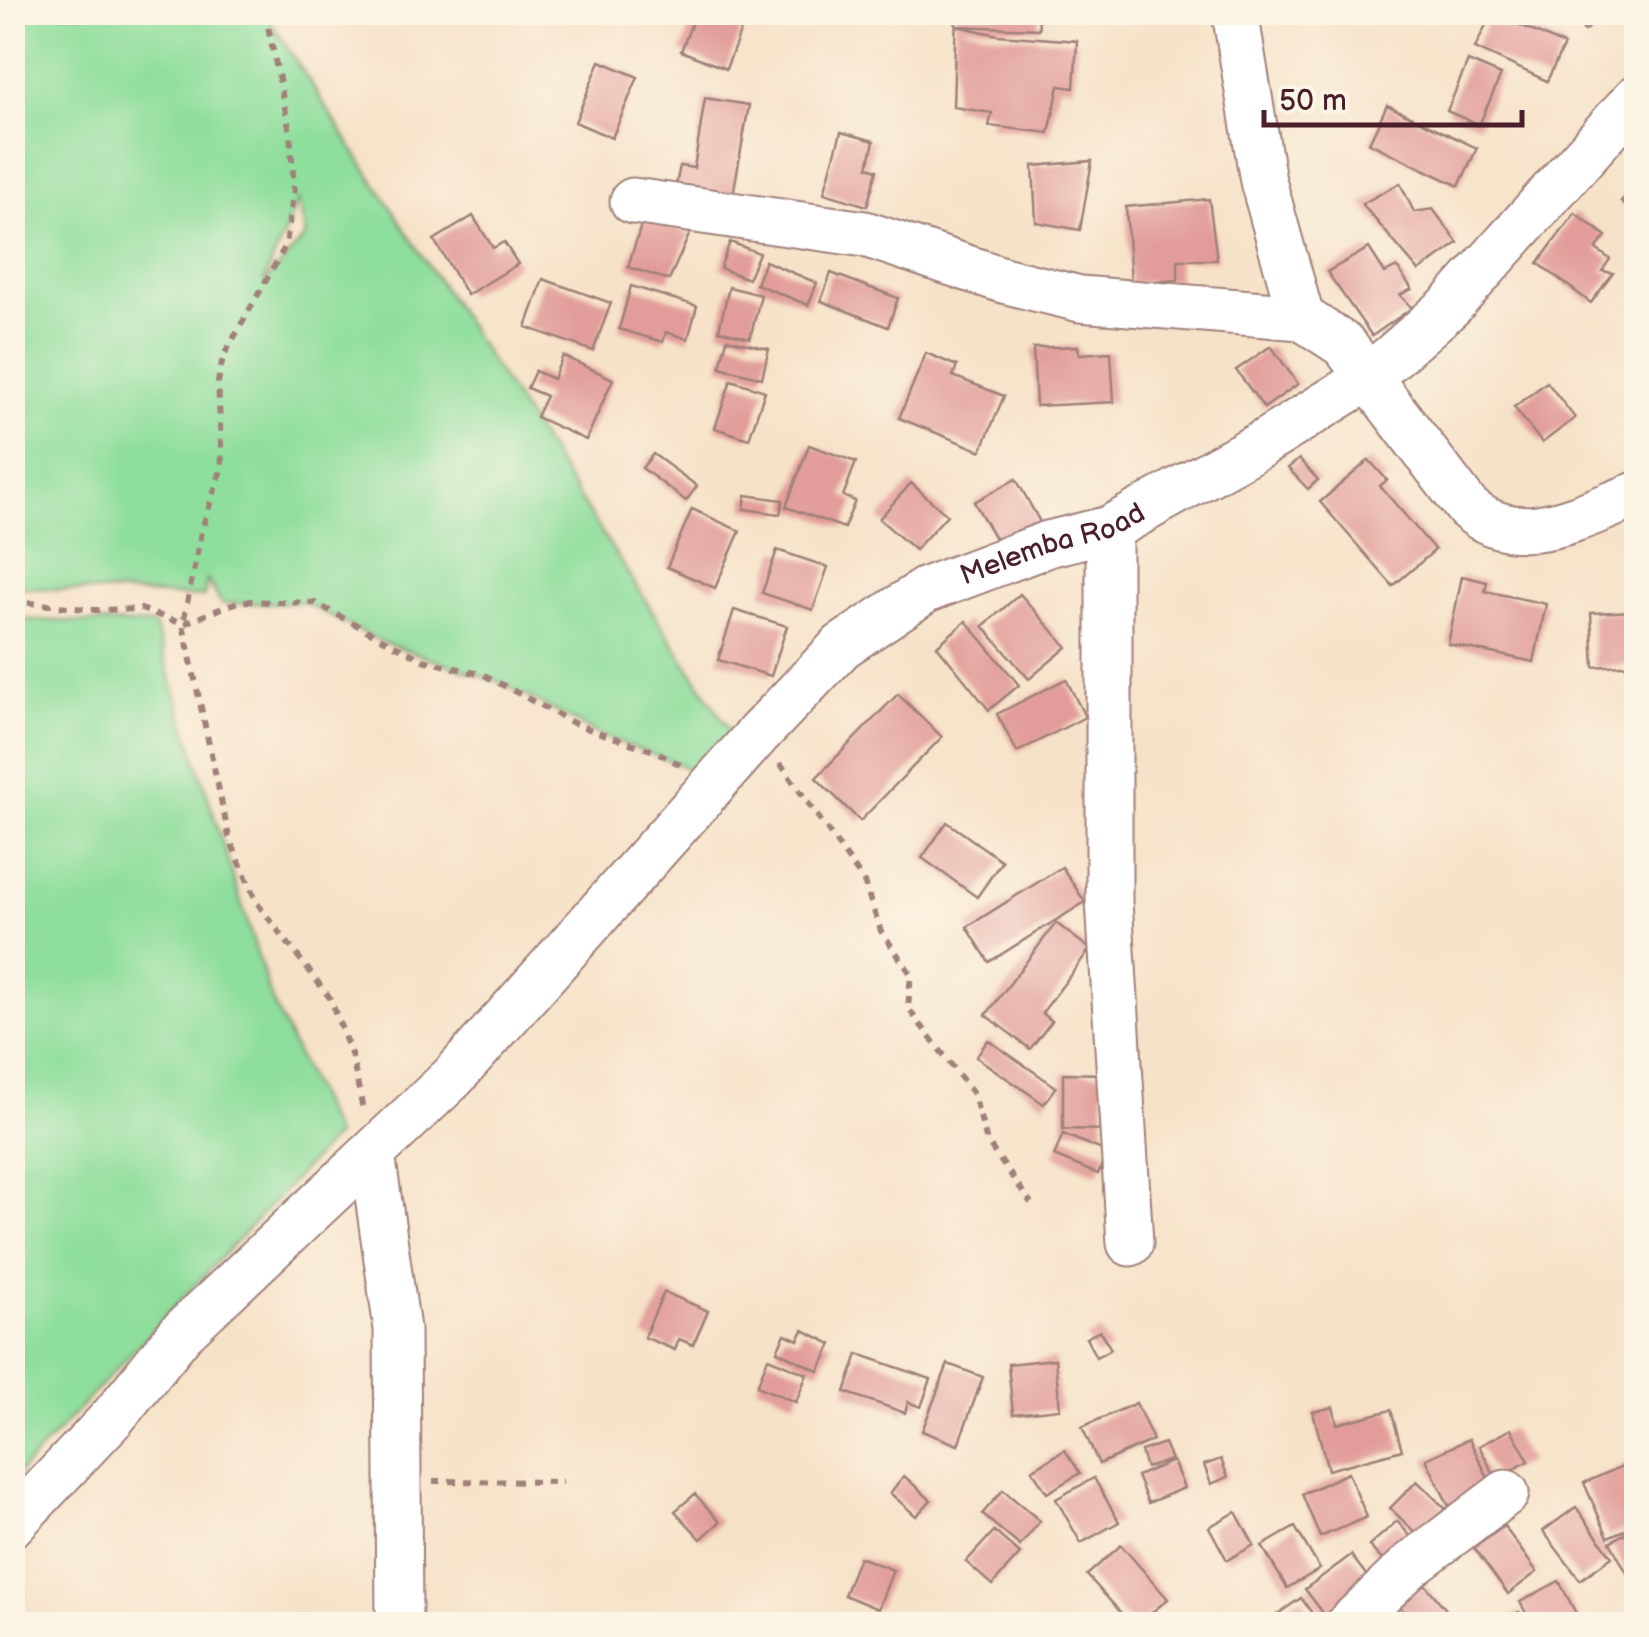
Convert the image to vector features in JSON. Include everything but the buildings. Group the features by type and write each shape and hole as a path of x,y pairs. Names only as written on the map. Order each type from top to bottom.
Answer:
{"street":[{"path":"1236,12 1263,181 1301,318"},
{"name":"Melemba Road","path":"12,1524 113,1417 181,1333 454,1077 759,733 842,646 893,608 960,575 1109,529 1287,430 1368,378 1451,305 1636,98"},
{"path":"633,201 866,234 1003,280 1080,299 1301,318 1344,345 1467,507 1487,522 1532,530 1636,495"},
{"path":"1109,529 1109,901 1130,1243"},
{"path":"372,1154 394,1283 402,1481 399,1624"},
{"path":"1349,1624 1427,1552 1506,1493"}],"path":[{"path":"265,12 290,132 294,188 286,244 223,358 218,382 222,467 201,532 184,624 230,837 258,903 310,977 330,998 340,1020 372,1154"},
{"path":"12,601 95,610 141,609 184,624 240,601 315,603 423,660 484,675 577,725 657,752 683,766 707,791"},
{"path":"759,733 864,882 881,931 911,974 908,1008 922,1020 974,1095 987,1142 1031,1202"},
{"path":"402,1481 563,1482"},
{"path":"1168,1619 1187,1624"}],"green space":[{"path":"12,13 269,13 272,24 743,751 707,791 683,766 600,735 497,681 382,642 302,602 222,604 207,580 204,597 13,587","holes":["298,200 306,236 265,282"]},
{"path":"13,619 154,625 272,1001 335,1136 13,1479"}]}
